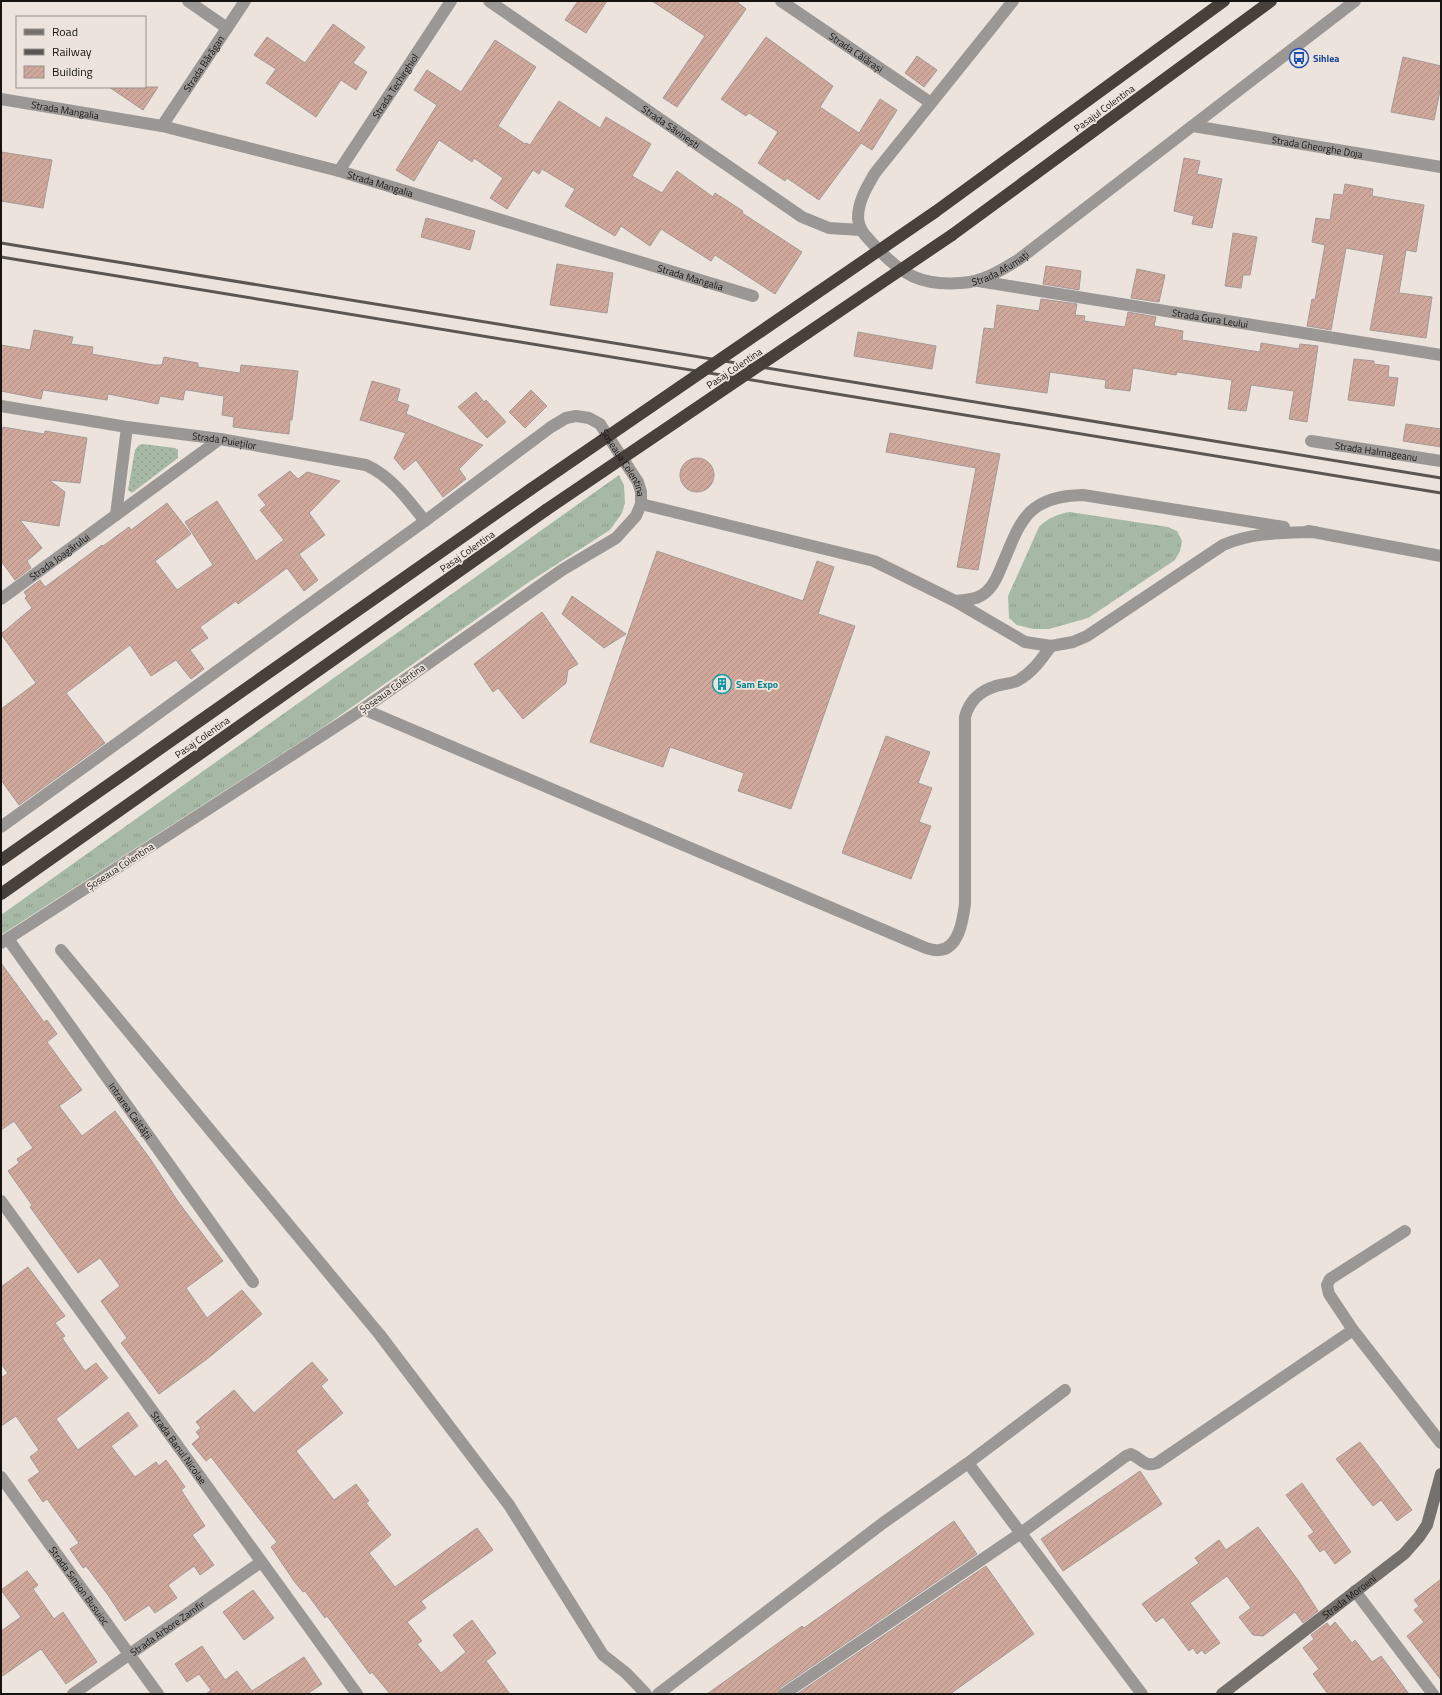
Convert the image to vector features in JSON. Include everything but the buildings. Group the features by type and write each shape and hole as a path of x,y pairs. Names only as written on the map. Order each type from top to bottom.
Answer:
{"highway":[{"name":"Pasajul Colentina","path":"935,212 1224,1"},
{"name":"Pasajul Colentina","path":"952,235 1271,1"},
{"name":"Pasaj Colentina","path":"1,860 531,489 935,212"},
{"name":"Pasaj Colentina","path":"1,894 546,510 952,235"}],"street":[{"path":"188,1 227,28"},
{"name":"Strada Bărăgan","path":"162,126 245,1"},
{"name":"Strada Techirghiol","path":"339,171 451,1"},
{"name":"Strada Săvinești","path":"489,1 802,216 818,225 829,228 860,230"},
{"name":"Strada Călărași","path":"781,1 931,103"},
{"path":"860,230 858,219 859,205 875,173 1013,1"},
{"name":"Strada Afumați","path":"860,230 893,264 909,276 943,284 978,281 995,274 1018,260 1355,1"},
{"name":"Strada Mangalia","path":"1,99 162,126 339,171 753,296"},
{"name":"Strada Gheorghe Doja","path":"1193,126 1441,167"},
{"name":"Strada Gura Leului","path":"978,281 1441,355"},
{"name":"Strada Puieților","path":"1,406 127,427 220,439 366,465 381,472 394,484 425,521"},
{"name":"Șoseaua Colentina","path":"1,827 425,521 551,426 566,418 576,416 589,418 600,424 638,482 641,492 641,504 636,516 616,538 562,570 362,709 5,941"},
{"path":"116,515 127,427"},
{"name":"Strada Joagărului","path":"1,599 220,439"},
{"name":"Strada Halmageanu","path":"1311,441 1441,461"},
{"path":"955,601 982,596 989,590 996,580 1023,518 1035,508 1051,499 1066,495 1083,494 1316,532 1441,556"},
{"path":"641,504 874,561 955,601 1019,639 1040,646 1050,646 1073,642 1087,636 1223,545 1236,540 1269,533 1316,532"},
{"path":"362,709 919,945 938,950 948,947 955,940 963,918 965,904 965,717 967,708 974,698 984,691 995,686 1016,682 1030,672 1050,646"},
{"name":"Intrarea Calității","path":"5,941 253,1282"},
{"path":"61,950 380,1335 508,1505 603,1655 626,1673 646,1694"},
{"name":"Strada Banul Nicolae","path":"1,1201 357,1694"},
{"path":"1405,1231 1330,1278 1327,1285 1329,1294 1353,1330 1441,1443"},
{"path":"784,1694 1021,1534 1126,1456 1131,1454 1136,1456 1146,1464 1152,1465 1157,1463 1353,1330"},
{"path":"658,1694 883,1523 968,1463 1065,1390"},
{"path":"968,1463 1142,1694"},
{"name":"Strada Moroeni","path":"1222,1694 1404,1554 1419,1538 1427,1525 1441,1474"},
{"name":"Strada Simion Busuioc","path":"1,1477 158,1694"},
{"name":"Strada Arbore Zamfir","path":"73,1694 261,1562"},
{"path":"1355,1591 1433,1694"}],"green space":[{"path":"143,444 175,448 178,450 178,458 132,493 128,490 135,450 139,445"},
{"path":"619,475 624,485 625,503 622,513 610,530 529,582 325,726 1,935 1,915"},
{"path":"1070,512 1168,527 1177,531 1182,541 1180,551 1175,560 1088,618 1049,629 1033,629 1017,625 1009,618 1008,596 1039,527 1053,517"}],"railway":[{"path":"1,243 1441,478"},
{"path":"1,257 1441,493"}],"place":[{"name":"Sihlea","path":"1299,58"},
{"name":"Sam Expo","path":"722,684"}]}
